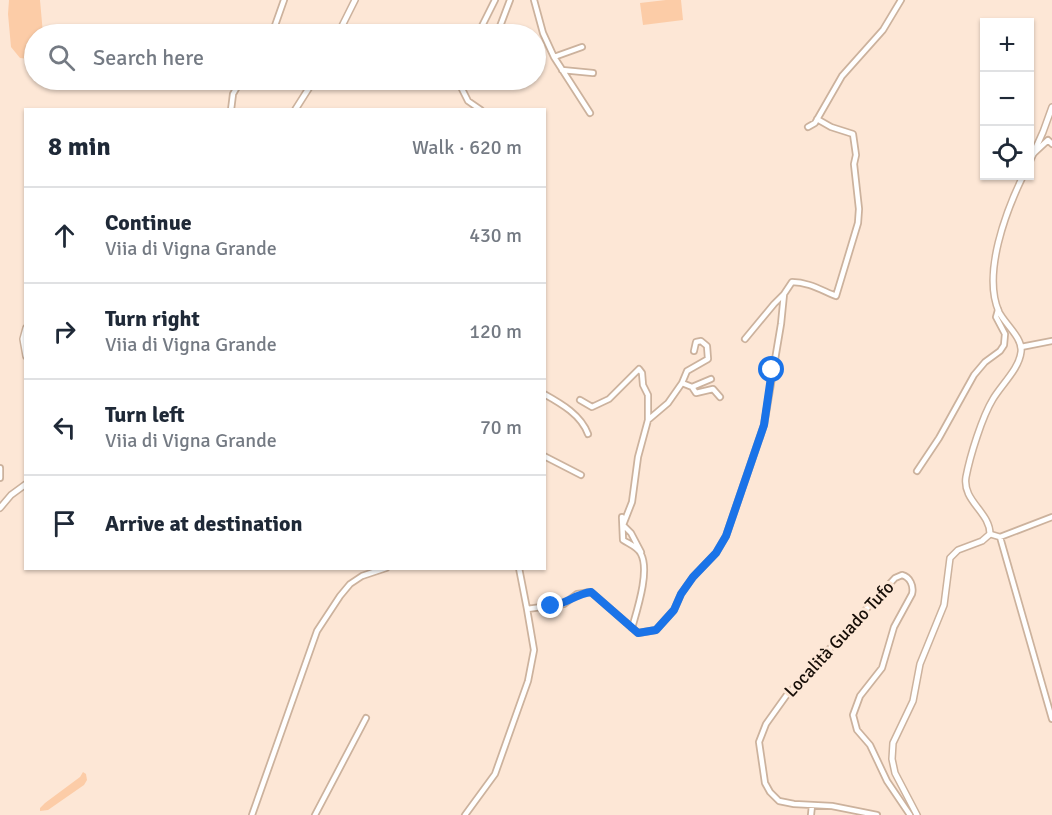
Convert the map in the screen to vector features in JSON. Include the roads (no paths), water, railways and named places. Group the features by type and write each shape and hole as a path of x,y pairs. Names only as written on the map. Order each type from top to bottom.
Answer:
{"street":[{"path":"276,24 284,0"},
{"path":"343,24 355,0"},
{"path":"483,24 495,0"},
{"path":"501,24 510,0"},
{"path":"534,0 541,24"},
{"path":"808,127 815,123 842,76 883,30 902,0"},
{"path":"546,38 554,57 590,113"},
{"path":"554,57 582,47"},
{"path":"562,70 593,73"},
{"path":"231,108 235,90"},
{"path":"296,108 308,90"},
{"path":"462,90 466,98 478,108"},
{"path":"1034,151 1052,107"},
{"path":"745,339 792,282 805,282 836,296 858,223 859,209 854,164 856,155 853,134 831,127 817,119"},
{"path":"1034,152 1048,140 1052,144"},
{"path":"990,534 987,524 968,494 966,477 988,408 1018,362 1021,347 998,310 994,282 999,234 1021,180"},
{"path":"527,609 564,604 577,594 591,592 638,633 656,630 674,610 681,594 693,577 716,553 726,536 764,425 784,294"},
{"path":"917,471 942,434 975,375 985,362 1003,347 1005,334 996,317 998,310"},
{"path":"648,420 668,404 687,371 708,359 706,346 701,341 696,342 694,351"},
{"path":"1021,347 1052,341"},
{"path":"580,400 592,407 609,399 639,369 642,373 643,385 648,395 648,420 638,457 632,502 623,525"},
{"path":"692,387 711,379"},
{"path":"682,383 692,387 696,393 712,389 720,397"},
{"path":"546,395 572,412 585,426 588,434"},
{"path":"546,457 581,475"},
{"path":"0,468 0,478"},
{"path":"1,504 24,486"},
{"path":"622,517 623,540 641,552"},
{"path":"990,534 1000,537 1052,517"},
{"path":"623,525 631,533 645,564 632,628"},
{"path":"917,815 911,812 895,772 892,759 893,743 913,701 920,664 944,605 950,558 958,550 982,541 990,534"},
{"path":"1000,537 1052,719"},
{"path":"252,815 317,631 350,584 362,576 380,570"},
{"path":"465,815 495,774 528,681 534,650 519,570"},
{"name":"Località Guado Tufo","path":"877,815 832,806 784,802 776,798 765,781 759,754 759,742 761,734 778,705 896,578 902,575 910,582 912,594 896,623 881,670 860,696 853,717 857,730 870,744 887,781 911,812"},
{"path":"315,815 366,718"},
{"path":"811,815 812,805"}]}
